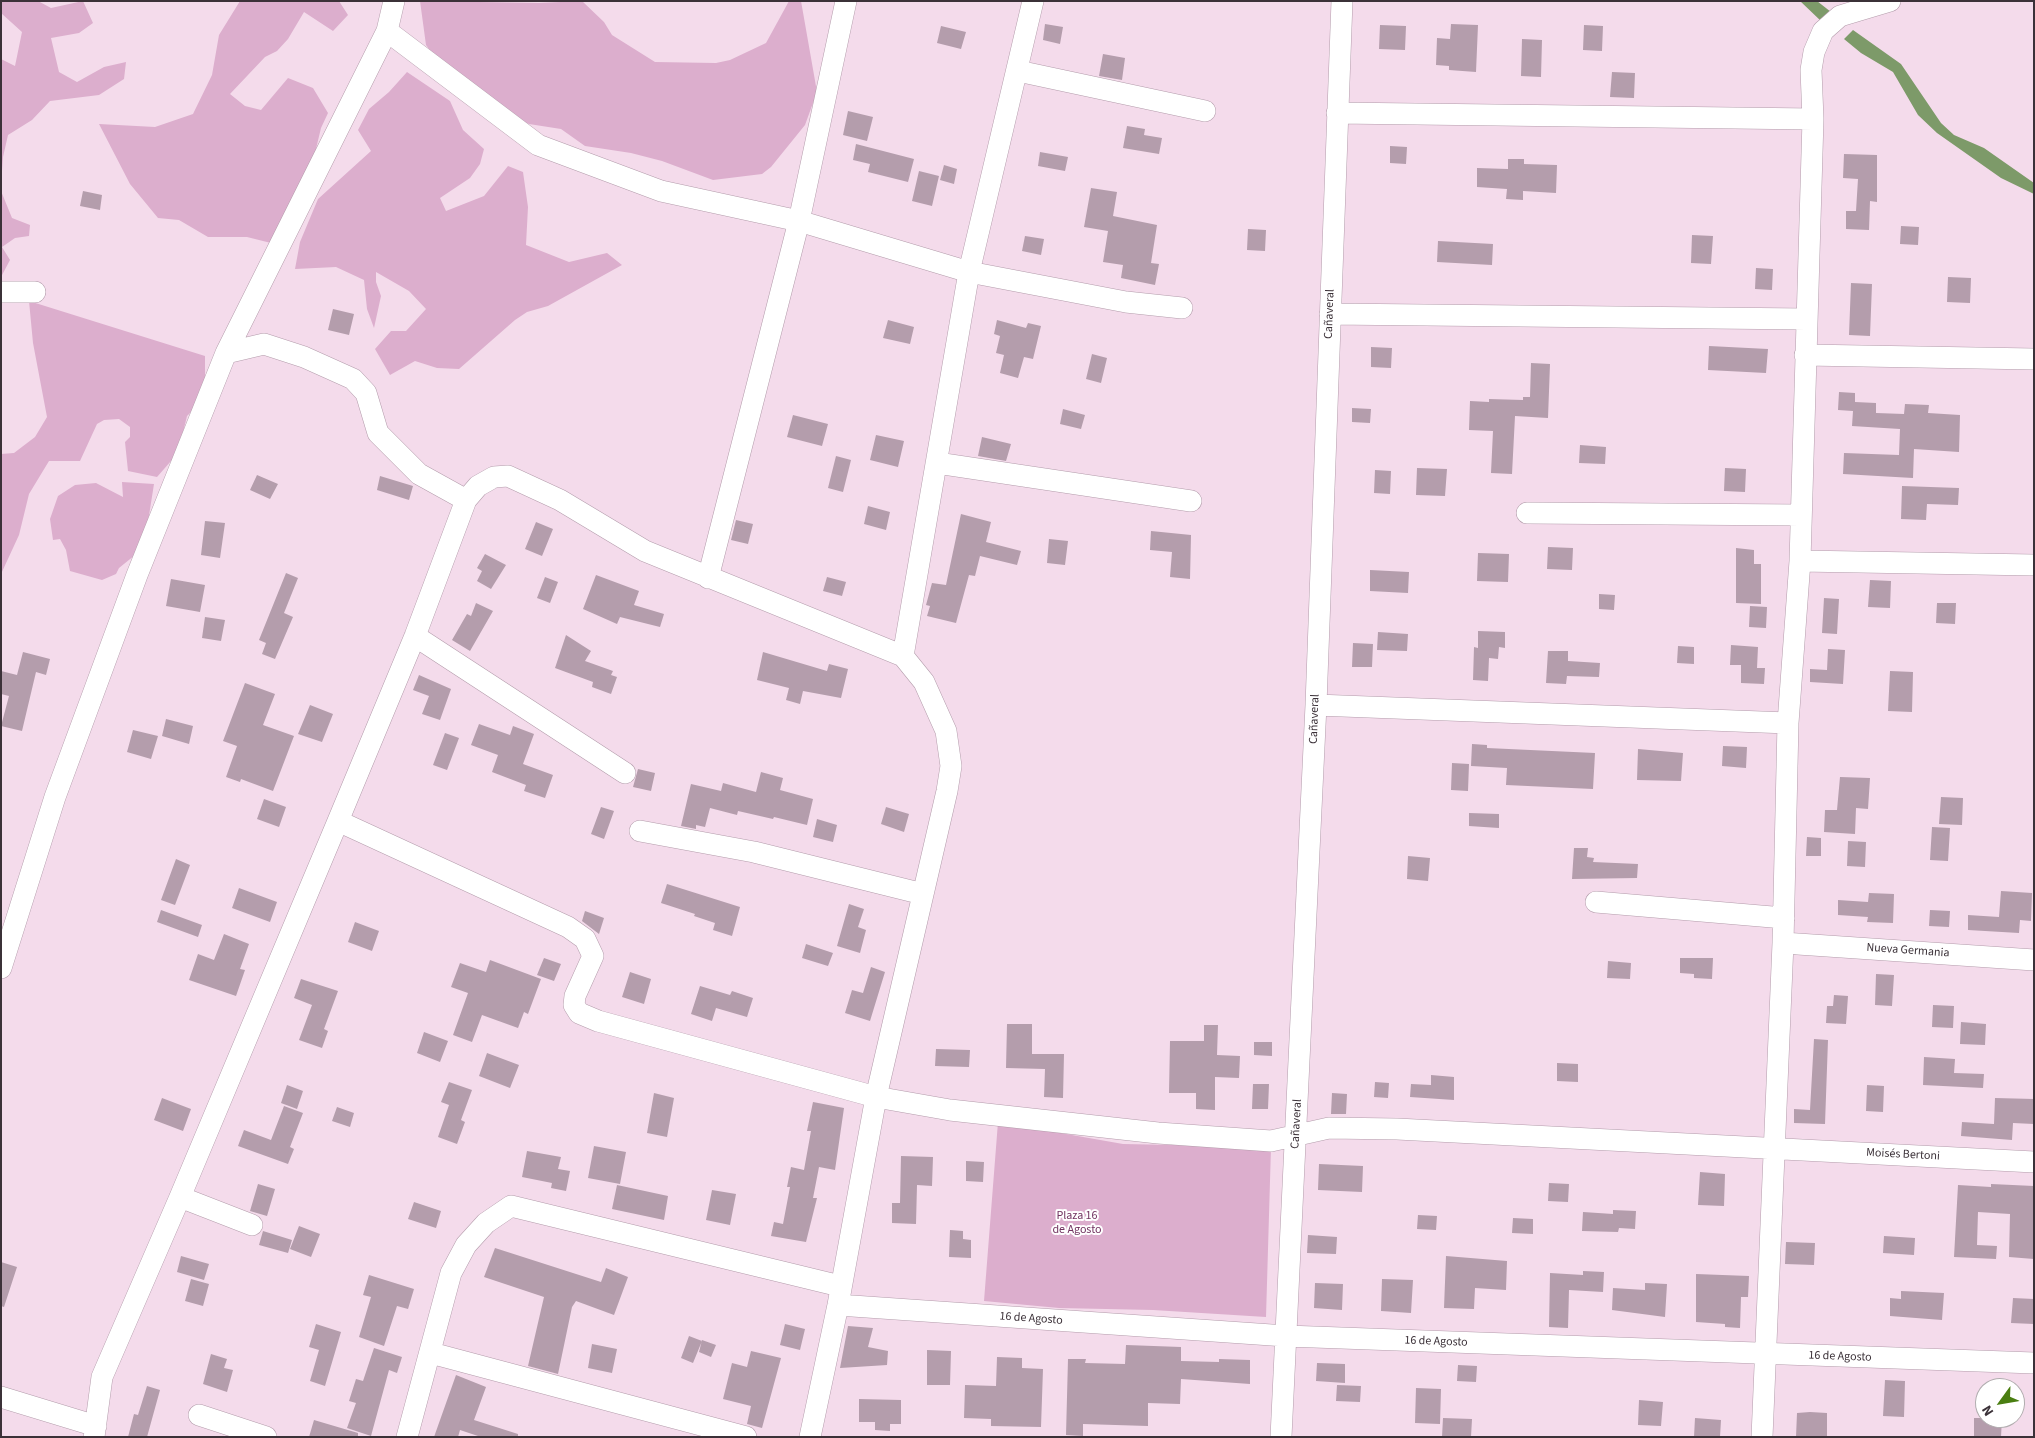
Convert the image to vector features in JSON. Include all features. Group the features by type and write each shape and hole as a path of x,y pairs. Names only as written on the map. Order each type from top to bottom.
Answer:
{"street":[{"path":"1,968 55,797 137,575 226,354 387,31 394,1"},
{"path":"708,578 799,221 846,1"},
{"path":"903,656 969,272 1033,1"},
{"name":"Cañaveral","path":"1282,1437 1316,705 1342,1"},
{"path":"1762,1437 1767,1355 1773,1149 1784,918 1788,722 1800,561 1813,119 1811,70 1814,52 1823,31 1840,16 1890,1"},
{"path":"387,31 538,145 661,192 799,221 969,272 1126,302 1182,308"},
{"path":"1018,71 1205,111"},
{"path":"1337,113 1813,119"},
{"path":"1,292 34,292"},
{"path":"1330,314 1806,318"},
{"path":"226,354 264,344 304,357 353,379 366,393 378,433 419,474 466,500"},
{"path":"1805,355 2034,359"},
{"path":"937,463 1190,501"},
{"path":"1,1397 95,1431 102,1377 180,1197 415,636 466,500 478,486 494,478 508,476 560,500 645,551 903,656 924,682 946,731 951,766 876,1097 810,1437"},
{"path":"1527,514 1801,515"},
{"path":"1800,561 2034,565"},
{"path":"415,636 625,774"},
{"path":"1316,705 1788,722"},
{"name":"Moisés Bertoni","path":"338,821 568,927 585,939 593,956 575,996 574,1005 579,1013 598,1021 876,1097 950,1110 1158,1133 1271,1141 1297,1137 1329,1128 1397,1129 2034,1162"},
{"path":"640,831 754,852 923,894"},
{"path":"1596,902 1784,918"},
{"name":"Nueva Germania","path":"1783,943 2034,960"},
{"path":"180,1197 252,1224"},
{"name":"16 de Agosto","path":"431,1353 451,1273 466,1245 486,1223 511,1206 839,1295 1286,1336 1767,1355 2034,1363"},
{"path":"407,1437 431,1353 746,1437"},
{"path":"199,1415 266,1437"}],"green space":[{"path":"1,1 38,1 51,8 83,1 93,23 79,33 51,38 59,72 77,82 104,67 126,62 124,79 99,95 50,101 32,120 8,135 3,157 1,185 1,59 15,66 22,32 1,13"},
{"path":"240,1 339,1 348,15 333,31 304,12 288,39 277,51 265,57 230,94 245,106 261,110 288,78 313,88 328,113 321,128 315,153 275,244 247,237 208,237 179,220 158,218 130,184 99,124 155,127 193,114 212,75 219,35"},
{"path":"420,1 539,3 582,1 604,22 612,35 655,62 716,63 730,60 766,43 789,1 801,1 817,92 805,125 771,167 762,174 713,180 662,161 631,153 585,146 561,129 529,124 496,111 444,70 426,45"},
{"path":"407,72 450,101 463,130 484,149 480,164 470,178 440,198 446,211 484,196 508,166 523,172 528,207 526,245 569,262 607,253 622,265 548,306 527,312 515,320 459,369 437,368 415,361 390,375 375,349 391,331 406,331 426,309 409,291 376,272 376,282 381,296 374,328 367,309 364,280 336,267 295,269 300,242 318,199 371,151 358,130 369,109 389,92"},
{"path":"1,191 12,218 30,225 29,236 15,238 2,247 10,260 1,277"},
{"path":"29,301 205,356 205,383 192,411 187,416 178,453 157,477 128,471 125,442 130,437 130,427 119,419 104,420 97,424 80,461 49,461 29,494 19,535 1,574 1,454 14,453 35,437 47,417 33,343"},
{"path":"122,482 154,484 147,528 140,551 119,568 116,574 102,580 70,571 66,550 60,539 53,540 50,519 58,496 75,485 96,483 123,497"},
{"name":"Plaza 16 de Agosto","path":"998,1122 1123,1144 1271,1147 1266,1317 1153,1310 1059,1308 984,1301"}],"shaded area":[{"path":"1800,1 1817,1 1831,12 1822,22"},
{"path":"1853,30 1901,64 1941,123 1954,135 1984,148 2034,183 2034,194 2001,178 1937,133 1918,115 1893,72 1861,53 1844,39"}],"building":[{"path":"1045,24 1063,27 1060,44 1043,40"},
{"path":"1451,24 1478,25 1476,72 1449,70 1449,66 1436,65 1437,38 1450,39"},
{"path":"1380,25 1406,26 1405,50 1379,49"},
{"path":"1584,25 1603,26 1602,51 1583,50"},
{"path":"941,26 966,32 961,49 937,43"},
{"path":"1522,39 1542,40 1541,77 1521,76"},
{"path":"1103,54 1125,58 1122,80 1099,76"},
{"path":"1612,72 1635,73 1634,98 1610,97"},
{"path":"848,111 873,117 867,141 843,135"},
{"path":"1127,126 1145,129 1144,135 1162,138 1159,154 1123,148"},
{"path":"856,144 914,159 908,182 868,172 870,164 853,160"},
{"path":"1390,146 1407,147 1406,164 1390,163"},
{"path":"1040,152 1068,157 1065,171 1038,166"},
{"path":"1844,154 1877,155 1877,202 1870,201 1869,230 1846,229 1846,211 1856,211 1858,179 1843,178"},
{"path":"1508,159 1524,159 1524,164 1557,165 1556,193 1523,191 1523,200 1506,199 1507,189 1477,187 1477,168 1508,169"},
{"path":"944,165 957,169 954,184 940,180"},
{"path":"919,171 939,176 932,206 912,201"},
{"path":"1091,188 1117,192 1113,216 1157,225 1151,263 1159,264 1155,285 1121,278 1123,265 1103,262 1108,231 1084,227"},
{"path":"83,191 102,195 100,210 80,206"},
{"path":"1901,226 1919,227 1918,245 1900,244"},
{"path":"1248,229 1266,230 1265,251 1247,250"},
{"path":"1692,235 1713,236 1711,264 1691,263"},
{"path":"1025,236 1044,239 1041,255 1022,251"},
{"path":"1438,241 1493,244 1492,265 1437,262"},
{"path":"1756,268 1773,269 1772,290 1755,289"},
{"path":"1948,277 1971,278 1970,303 1947,302"},
{"path":"1851,283 1872,284 1870,336 1849,335"},
{"path":"333,309 354,314 349,335 328,330"},
{"path":"888,320 914,327 910,344 883,338"},
{"path":"997,320 1026,328 1028,323 1041,326 1033,359 1024,357 1018,378 1000,373 1004,355 996,353 1000,336 994,334"},
{"path":"1709,346 1768,349 1766,373 1708,370"},
{"path":"1371,347 1392,348 1391,368 1371,367"},
{"path":"1092,354 1107,358 1101,383 1086,379"},
{"path":"1531,363 1550,364 1548,418 1515,416 1512,474 1491,473 1493,431 1469,430 1470,401 1489,402 1489,399 1523,400 1523,397 1530,397"},
{"path":"1839,392 1855,393 1855,402 1876,403 1876,413 1904,414 1905,404 1929,405 1928,413 1960,415 1959,452 1914,449 1913,478 1843,474 1844,453 1899,455 1900,429 1852,426 1853,411 1838,410"},
{"path":"1352,408 1371,409 1370,423 1352,422"},
{"path":"1063,409 1085,415 1081,429 1060,424"},
{"path":"793,415 828,424 822,446 787,437"},
{"path":"876,435 904,441 898,467 870,460"},
{"path":"982,437 1011,444 1006,461 978,456"},
{"path":"1580,445 1606,447 1605,464 1579,463"},
{"path":"836,456 851,460 843,492 828,488"},
{"path":"1417,468 1447,469 1445,496 1416,495"},
{"path":"1725,468 1746,469 1745,492 1724,491"},
{"path":"1375,470 1391,471 1390,494 1374,493"},
{"path":"257,475 278,484 270,499 250,490"},
{"path":"380,476 413,486 409,500 377,490"},
{"path":"1902,486 1959,488 1958,505 1927,504 1926,520 1901,519"},
{"path":"868,506 890,512 886,530 864,524"},
{"path":"961,514 991,522 986,542 1021,551 1017,565 980,556 975,576 969,575 956,623 927,616 930,606 926,605 932,583 946,585"},
{"path":"736,520 753,524 748,544 731,540"},
{"path":"205,521 225,523 220,558 201,555"},
{"path":"536,522 553,529 542,556 525,549"},
{"path":"1151,531 1191,535 1190,579 1170,577 1172,552 1150,550"},
{"path":"1049,539 1068,541 1065,565 1047,563"},
{"path":"1548,547 1573,548 1572,570 1547,569"},
{"path":"1736,548 1754,550 1754,564 1761,564 1761,604 1736,603"},
{"path":"1478,553 1509,554 1508,582 1477,581"},
{"path":"485,554 506,565 491,589 477,581 482,571 477,568"},
{"path":"1370,570 1409,572 1408,593 1370,591"},
{"path":"286,573 298,578 284,613 293,617 275,659 262,654 266,643 259,640"},
{"path":"596,575 639,591 634,605 664,614 660,627 620,617 617,624 583,609"},
{"path":"545,577 558,582 550,603 537,598"},
{"path":"827,577 846,582 842,596 823,591"},
{"path":"171,579 205,585 200,612 166,606"},
{"path":"1870,580 1891,581 1890,608 1868,607"},
{"path":"1599,594 1615,595 1614,610 1599,609"},
{"path":"1824,598 1839,599 1837,634 1822,633"},
{"path":"476,603 493,611 470,651 452,640 467,614 471,616"},
{"path":"1937,603 1956,603 1955,624 1936,623"},
{"path":"1750,606 1767,607 1766,628 1749,627"},
{"path":"205,617 225,620 221,641 202,638"},
{"path":"1478,631 1505,632 1505,648 1499,647 1498,659 1489,658 1488,681 1473,680 1474,647 1478,648"},
{"path":"1378,632 1408,634 1407,651 1377,650"},
{"path":"566,635 591,651 585,661 613,671 611,675 617,677 611,694 592,687 593,682 555,668"},
{"path":"1353,643 1373,644 1372,667 1352,667"},
{"path":"1731,645 1758,647 1757,668 1765,668 1764,684 1741,683 1741,665 1730,665"},
{"path":"1678,646 1694,647 1694,664 1677,663"},
{"path":"1828,649 1845,650 1843,684 1810,682 1810,669 1827,670"},
{"path":"1548,651 1568,651 1568,661 1600,663 1599,677 1567,676 1566,684 1546,683"},
{"path":"23,652 50,659 46,675 36,672 22,731 1,726 9,696 1,694 1,671 17,675"},
{"path":"763,652 827,671 829,664 848,669 841,698 803,691 800,704 786,700 789,688 757,680"},
{"path":"1890,671 1913,672 1912,712 1888,711"},
{"path":"419,675 451,689 440,720 422,714 429,696 413,690"},
{"path":"245,683 275,694 263,725 294,736 273,791 241,779 240,782 226,777 237,746 223,741"},
{"path":"310,705 333,714 322,742 298,734"},
{"path":"166,719 193,726 189,744 162,736"},
{"path":"479,724 510,735 513,726 534,734 523,764 553,775 545,798 524,791 526,785 492,772 498,755 471,745"},
{"path":"133,730 158,736 151,759 127,752"},
{"path":"445,733 459,738 447,770 433,765"},
{"path":"1472,744 1487,745 1487,748 1595,753 1593,789 1506,785 1507,768 1471,766"},
{"path":"1723,746 1747,747 1746,768 1722,766"},
{"path":"1638,749 1683,753 1681,781 1637,780"},
{"path":"1452,763 1469,764 1468,791 1451,790"},
{"path":"638,769 655,773 651,791 633,787"},
{"path":"761,772 783,778 780,790 813,799 807,825 738,811 737,815 710,808 705,827 696,825 696,829 681,826 691,784 721,791 723,783 756,792"},
{"path":"1840,777 1870,778 1868,809 1856,808 1855,834 1824,832 1825,810 1837,810"},
{"path":"1941,797 1963,798 1962,825 1939,824"},
{"path":"264,799 286,807 279,827 257,819"},
{"path":"601,807 614,811 604,839 591,834"},
{"path":"886,807 909,814 904,832 881,824"},
{"path":"1469,813 1499,814 1499,828 1469,826"},
{"path":"817,819 837,825 833,842 813,837"},
{"path":"1932,827 1950,828 1948,861 1930,860"},
{"path":"1807,837 1821,838 1821,856 1806,856"},
{"path":"1848,841 1866,842 1865,867 1847,866"},
{"path":"1574,848 1588,848 1587,857 1594,858 1593,862 1638,864 1637,878 1572,879"},
{"path":"1408,856 1430,858 1428,881 1407,879"},
{"path":"176,859 190,865 175,905 161,900"},
{"path":"667,884 740,907 732,936 713,930 715,923 661,903"},
{"path":"239,888 277,902 270,922 232,908"},
{"path":"2001,891 2032,893 2031,921 2020,920 2019,933 1968,930 1968,915 1999,917"},
{"path":"1869,893 1894,894 1893,923 1867,922 1868,917 1838,915 1838,900 1868,902"},
{"path":"849,904 864,909 858,927 866,930 860,953 837,946"},
{"path":"161,910 202,925 198,937 157,922"},
{"path":"1930,910 1950,911 1949,927 1929,926"},
{"path":"585,911 604,918 599,934 582,921"},
{"path":"355,922 379,931 372,951 348,942"},
{"path":"224,934 249,944 240,969 245,970 236,996 189,980 198,954 214,960"},
{"path":"806,944 833,953 828,966 802,958"},
{"path":"544,958 561,964 554,981 537,975"},
{"path":"1680,958 1713,958 1712,979 1694,978 1694,974 1680,973"},
{"path":"490,960 541,979 528,1014 524,1012 518,1028 482,1015 472,1042 453,1035 468,993 451,987 460,963 486,972"},
{"path":"1608,961 1631,963 1630,979 1607,978"},
{"path":"871,967 885,972 870,1021 845,1013 852,990 863,993"},
{"path":"630,972 651,979 644,1004 622,997"},
{"path":"1876,974 1894,975 1892,1006 1875,1005"},
{"path":"301,979 338,991 324,1029 328,1031 322,1048 299,1040 312,1005 294,998"},
{"path":"700,986 730,995 732,991 753,998 747,1017 716,1008 712,1021 691,1014"},
{"path":"1834,995 1848,996 1846,1024 1826,1023 1827,1006 1833,1006"},
{"path":"1933,1005 1954,1006 1953,1028 1932,1027"},
{"path":"1961,1022 1986,1024 1985,1045 1960,1044"},
{"path":"1007,1024 1032,1024 1032,1054 1064,1054 1063,1098 1044,1097 1045,1069 1006,1068"},
{"path":"1204,1025 1218,1025 1217,1055 1240,1056 1239,1078 1215,1077 1215,1110 1196,1109 1196,1093 1169,1093 1170,1041 1204,1041"},
{"path":"424,1032 448,1041 440,1062 417,1053"},
{"path":"1814,1039 1828,1040 1825,1124 1794,1123 1794,1109 1810,1110"},
{"path":"1254,1042 1272,1042 1272,1056 1254,1055"},
{"path":"936,1049 970,1050 969,1067 935,1066"},
{"path":"487,1053 519,1065 510,1088 479,1076"},
{"path":"1924,1057 1955,1059 1954,1073 1984,1074 1983,1088 1923,1085"},
{"path":"1557,1063 1578,1064 1578,1082 1557,1081"},
{"path":"1431,1075 1454,1077 1454,1100 1410,1097 1411,1084 1431,1085"},
{"path":"449,1082 472,1090 461,1120 465,1122 457,1144 438,1137 449,1105 441,1102"},
{"path":"1375,1082 1389,1083 1388,1098 1374,1097"},
{"path":"1253,1084 1269,1084 1268,1109 1252,1109"},
{"path":"287,1085 303,1091 297,1109 281,1103"},
{"path":"1867,1085 1884,1086 1883,1112 1866,1111"},
{"path":"654,1093 674,1098 667,1137 647,1133"},
{"path":"1332,1093 1347,1094 1346,1114 1331,1114"},
{"path":"162,1098 191,1109 183,1131 154,1120"},
{"path":"1995,1098 2034,1099 2034,1124 2013,1123 2012,1140 1961,1136 1962,1122 1994,1124"},
{"path":"813,1102 844,1108 835,1170 819,1167 813,1198 817,1198 806,1242 771,1236 774,1222 783,1224 790,1187 787,1187 791,1167 804,1170 811,1131 807,1131"},
{"path":"284,1106 303,1113 290,1147 294,1149 288,1164 238,1146 244,1130 271,1140"},
{"path":"337,1107 354,1113 350,1127 332,1121"},
{"path":"594,1146 626,1152 620,1184 588,1178"},
{"path":"527,1151 561,1157 558,1169 570,1171 566,1191 551,1188 552,1183 522,1177"},
{"path":"901,1156 933,1157 932,1186 917,1185 916,1224 892,1223 892,1203 900,1203"},
{"path":"966,1161 984,1162 983,1182 966,1181"},
{"path":"1319,1164 1363,1166 1362,1192 1318,1190"},
{"path":"1700,1172 1725,1174 1724,1206 1698,1205"},
{"path":"1549,1183 1569,1184 1568,1202 1548,1201"},
{"path":"258,1184 275,1189 267,1216 250,1211"},
{"path":"1991,1184 2034,1186 2034,1259 2009,1257 2010,1214 1978,1212 1977,1245 1997,1246 1996,1259 1954,1257 1958,1185 1991,1187"},
{"path":"617,1185 668,1196 664,1220 612,1209"},
{"path":"712,1190 736,1194 730,1225 706,1220"},
{"path":"414,1202 441,1211 436,1228 408,1219"},
{"path":"1613,1210 1636,1211 1635,1229 1619,1228 1618,1232 1582,1231 1583,1212 1613,1214"},
{"path":"1418,1215 1437,1216 1436,1230 1417,1229"},
{"path":"1513,1218 1533,1219 1533,1234 1512,1233"},
{"path":"299,1226 320,1234 311,1257 290,1249"},
{"path":"950,1230 963,1231 963,1239 971,1240 971,1258 949,1257"},
{"path":"263,1231 292,1240 288,1253 259,1245"},
{"path":"1308,1235 1337,1237 1336,1254 1307,1253"},
{"path":"1884,1236 1915,1238 1914,1255 1883,1253"},
{"path":"1786,1242 1815,1243 1814,1265 1785,1264"},
{"path":"495,1248 601,1282 606,1268 628,1277 614,1315 576,1301 572,1307 558,1374 528,1366 544,1297 484,1277"},
{"path":"181,1256 209,1264 204,1280 177,1272"},
{"path":"1446,1256 1507,1261 1506,1290 1475,1288 1474,1309 1444,1308"},
{"path":"1,1262 17,1267 4,1307 1,1306"},
{"path":"1583,1271 1604,1272 1603,1292 1569,1290 1568,1328 1549,1327 1550,1273 1583,1275"},
{"path":"1696,1274 1749,1276 1748,1297 1741,1297 1740,1328 1725,1327 1725,1324 1696,1322"},
{"path":"369,1275 414,1289 408,1309 397,1306 384,1346 359,1337 371,1297 363,1295"},
{"path":"191,1279 209,1284 203,1306 185,1301"},
{"path":"1382,1279 1413,1280 1411,1313 1381,1311"},
{"path":"1315,1283 1343,1284 1342,1310 1314,1308"},
{"path":"1645,1283 1667,1284 1665,1317 1612,1310 1613,1288 1645,1290"},
{"path":"1901,1291 1944,1293 1942,1320 1890,1316 1890,1298 1901,1299"},
{"path":"2013,1298 2034,1299 2034,1324 2011,1323"},
{"path":"316,1324 341,1332 325,1386 310,1381 319,1350 309,1347"},
{"path":"785,1324 805,1329 800,1350 780,1345"},
{"path":"848,1326 873,1328 868,1347 888,1351 887,1365 840,1368"},
{"path":"689,1336 702,1341 693,1363 681,1358"},
{"path":"702,1340 716,1345 711,1357 699,1352"},
{"path":"592,1344 617,1349 612,1373 588,1368"},
{"path":"1126,1345 1181,1347 1181,1361 1219,1362 1219,1359 1250,1360 1250,1384 1181,1379 1180,1404 1148,1403 1148,1426 1083,1424 1083,1436 1066,1435 1068,1359 1086,1359 1085,1363 1125,1364"},
{"path":"374,1348 402,1357 397,1373 389,1370 371,1436 347,1428 356,1403 349,1401 356,1379 363,1381"},
{"path":"927,1350 951,1351 950,1385 927,1385"},
{"path":"751,1351 781,1358 762,1428 747,1424 751,1406 723,1399 732,1363 747,1367"},
{"path":"211,1354 227,1359 224,1368 233,1370 227,1392 203,1384"},
{"path":"997,1357 1022,1358 1022,1368 1043,1369 1041,1427 991,1426 991,1419 964,1418 965,1385 996,1386"},
{"path":"1317,1363 1345,1364 1345,1383 1316,1381"},
{"path":"1458,1365 1477,1366 1476,1382 1457,1381"},
{"path":"456,1375 486,1387 474,1420 518,1434 518,1437 481,1437 460,1430 458,1437 434,1437"},
{"path":"1885,1380 1905,1381 1904,1417 1883,1416"},
{"path":"1337,1385 1361,1386 1360,1402 1336,1401"},
{"path":"147,1386 160,1390 147,1437 128,1437 134,1414 138,1415"},
{"path":"1416,1388 1441,1389 1440,1424 1415,1423"},
{"path":"859,1399 901,1400 901,1424 890,1424 890,1431 875,1430 875,1422 859,1422"},
{"path":"1639,1400 1663,1402 1661,1426 1638,1425"},
{"path":"1797,1413 1827,1413 1827,1437 1796,1437"},
{"path":"1443,1418 1472,1419 1471,1437 1442,1437"},
{"path":"1695,1418 1721,1420 1720,1437 1694,1437"},
{"path":"1974,1418 1975,1428 2001,1428 2001,1437 1974,1437"},
{"path":"314,1420 358,1433 358,1437 309,1437"}]}
